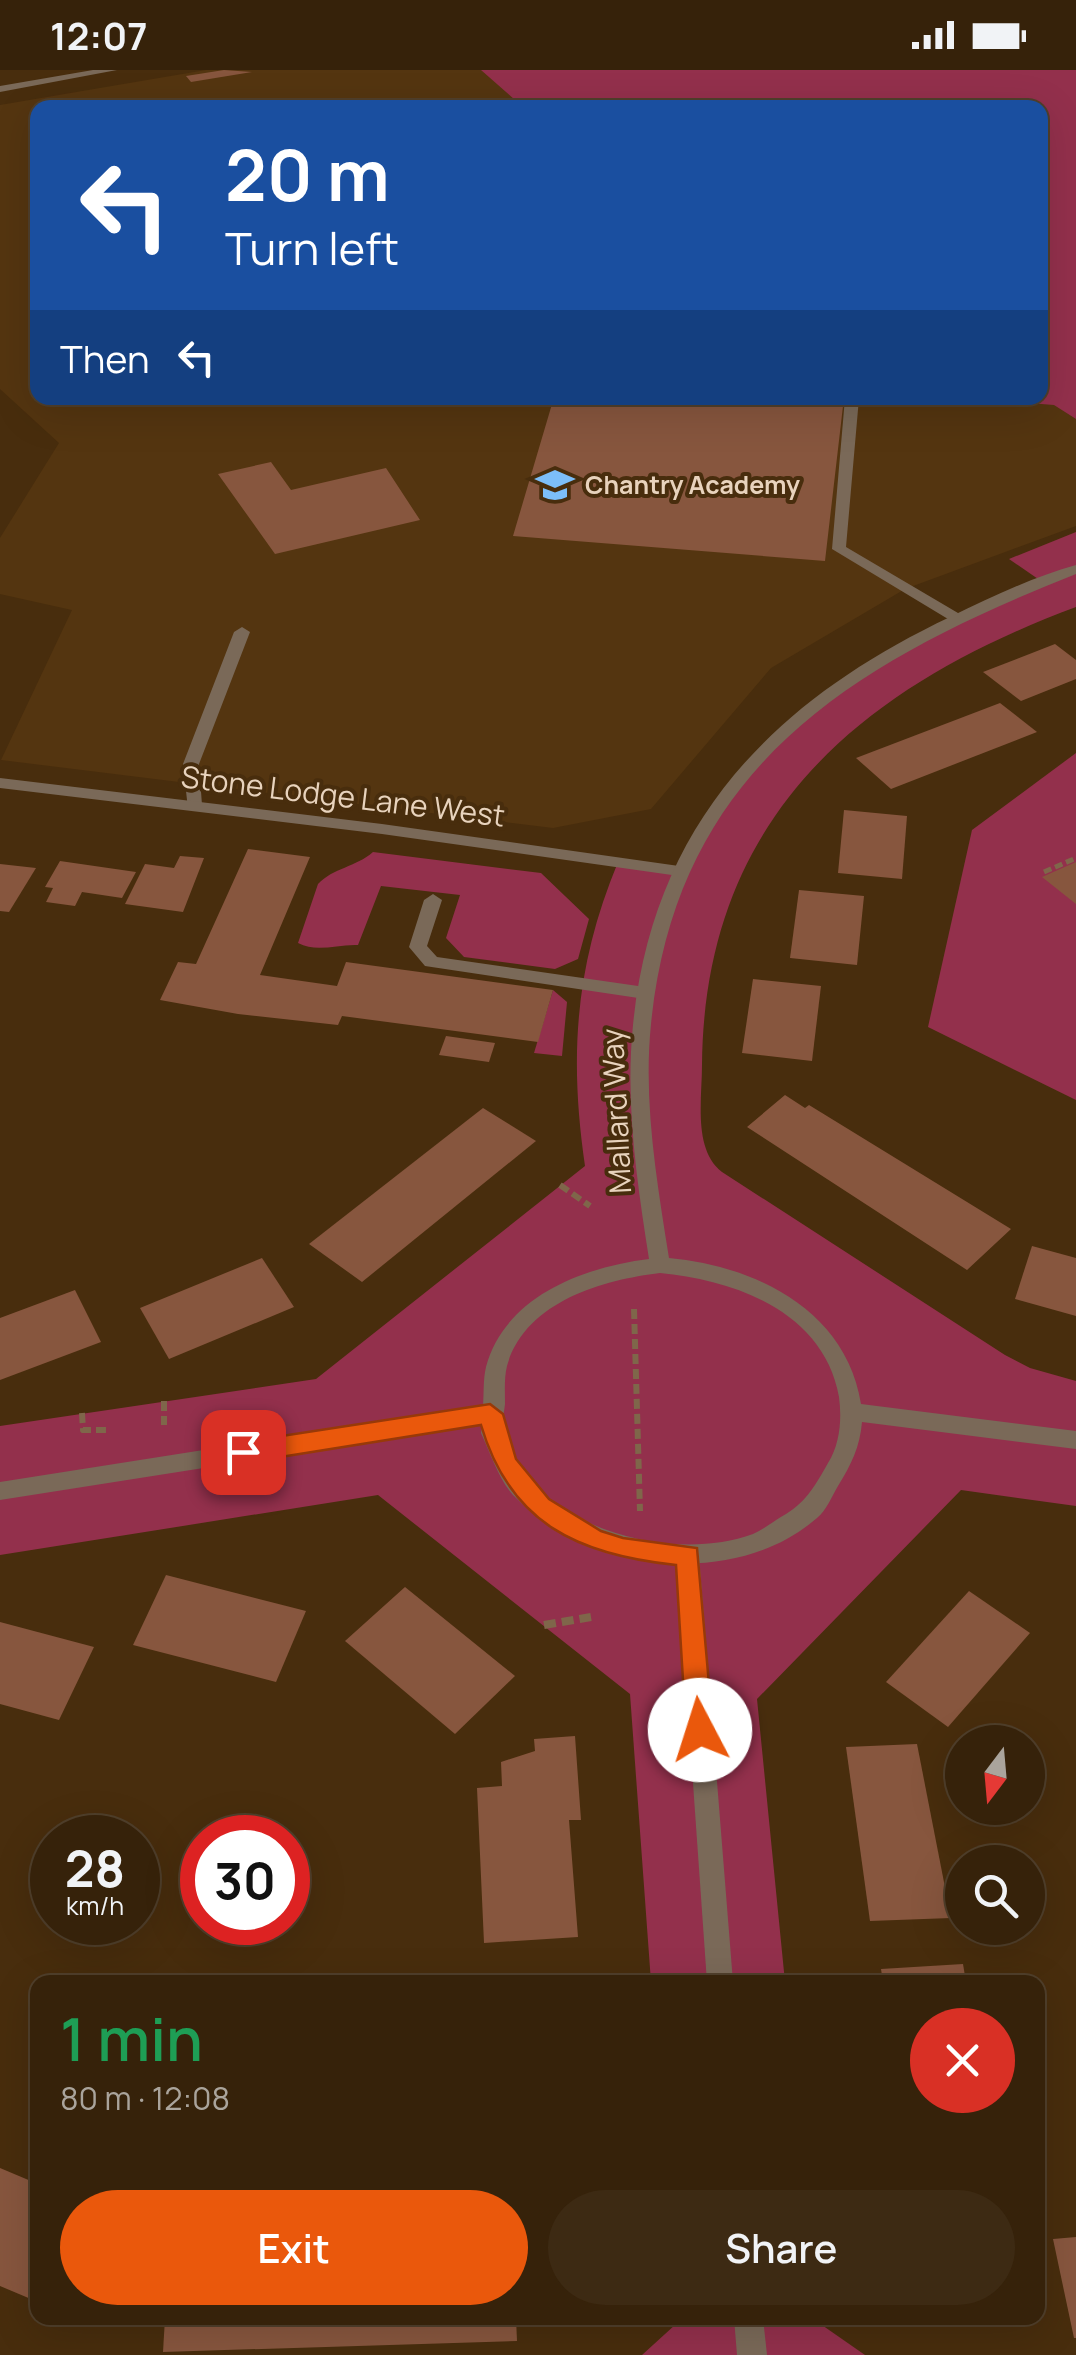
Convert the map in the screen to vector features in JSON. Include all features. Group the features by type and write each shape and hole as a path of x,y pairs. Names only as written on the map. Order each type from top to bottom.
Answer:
{"street":[{"path":"0,89 112,70"},
{"path":"851,405 839,549 953,616"},
{"name":"Mallard Way","path":"660,1265 646,1153 640,1048 645,992 660,922 679,872 728,792 785,728 842,680 953,616 1076,569"},
{"path":"194,805 191,764 242,632"},
{"name":"Stone Lodge Lane West","path":"0,783 194,805 679,872"},
{"path":"433,900 418,947 431,962 645,992"},
{"path":"660,1265 716,1271 768,1291 820,1333 840,1365 852,1412 842,1464 809,1510 754,1542 688,1556 623,1549 592,1538 540,1507 505,1463 490,1414 498,1362 526,1319 572,1286 599,1275 660,1265"},
{"path":"852,1412 1076,1440"},
{"path":"0,1492 490,1414"},
{"path":"688,1556 719,1975"},
{"path":"750,2325 752,2355"}],"path":[{"path":"1044,872 1076,858"},
{"path":"560,1186 590,1206"},
{"path":"633,1296 641,1518"},
{"path":"164,1400 164,1432"},
{"path":"544,1625 591,1618"}],"shaded area":[{"name":"Chantry Academy","path":"206,70 1076,70 1055,405 1076,419 1076,526 905,589 771,668 651,809 553,828 1,760 72,610 0,594 0,538 59,443 0,389 0,105"},
{"path":"481,70 1076,70 1076,419 1048,405 1048,100 515,100"},
{"path":"1076,532 1076,607 998,640 926,678 863,722 808,774 764,833 731,901 710,978 702,1065 703,1137 713,1162 722,1172 1005,1355 1030,1368 1076,1381 1076,1506 961,1490 757,1699 784,1975 650,1975 630,1694 378,1495 0,1555 0,1426 316,1379 585,1166 577,1087 579,1012 592,938 618,862 679,871 728,792 842,681 1041,581 1009,559"},
{"path":"1076,753 1076,1100 928,1027 972,830"},
{"path":"373,852 541,873 589,919 578,959 555,969 464,957 446,938 460,895 381,886 358,945 320,948 298,943 318,884"},
{"path":"553,990 567,1002 562,1056 534,1053"},
{"path":"675,2325 822,2325 865,2355 642,2355"}],"building":[{"path":"224,70 252,72 191,82 186,76"},
{"path":"552,405 843,406 825,561 513,536"},
{"path":"271,462 291,490 386,468 420,520 275,554 218,474"},
{"path":"1055,644 1076,660 1076,679 1021,701 983,672"},
{"path":"1000,703 1037,732 891,789 856,758"},
{"path":"844,810 907,816 902,879 838,873"},
{"path":"248,849 310,857 260,975 337,986 346,962 553,990 538,1042 342,1016 338,1025 238,1014 160,1000 178,962 196,964"},
{"path":"180,856 204,858 183,912 125,904 145,864 174,868"},
{"path":"60,861 136,872 122,898 82,892 75,906 46,902 53,888 45,887"},
{"path":"1076,862 1076,904 1042,877"},
{"path":"0,864 36,868 9,912 0,911"},
{"path":"799,890 864,896 857,965 790,958"},
{"path":"753,979 821,986 812,1061 742,1053"},
{"path":"446,1036 495,1043 489,1062 439,1055"},
{"path":"785,1095 805,1108 809,1105 1011,1229 967,1270 747,1127"},
{"path":"483,1108 536,1141 362,1282 309,1244"},
{"path":"1032,1246 1076,1258 1076,1316 1015,1299"},
{"path":"262,1258 294,1307 169,1359 140,1308"},
{"path":"75,1290 101,1342 0,1380 0,1318"},
{"path":"166,1575 306,1611 276,1682 133,1645"},
{"path":"405,1587 515,1676 455,1734 345,1641"},
{"path":"969,1591 1030,1633 950,1725 886,1682"},
{"path":"0,1622 94,1647 59,1720 0,1704"},
{"path":"575,1736 581,1820 569,1820 578,1937 484,1943 477,1788 502,1786 501,1762 535,1751 534,1739"},
{"path":"917,1744 945,1887 945,1918 870,1921 846,1747"},
{"path":"963,1964 965,1975 882,1975 881,1969"},
{"path":"0,2168 30,2181 30,2299 0,2286"},
{"path":"1076,2237 1076,2338 1074,2338 1053,2239"},
{"path":"165,2325 516,2325 517,2341 163,2352"}],"place":[{"name":"Chantry Academy","path":"555,485"}],"route":[{"path":"243,1452 490,1414 494,1439 505,1463 540,1507 592,1538 623,1549 688,1556 700,1730"}]}
